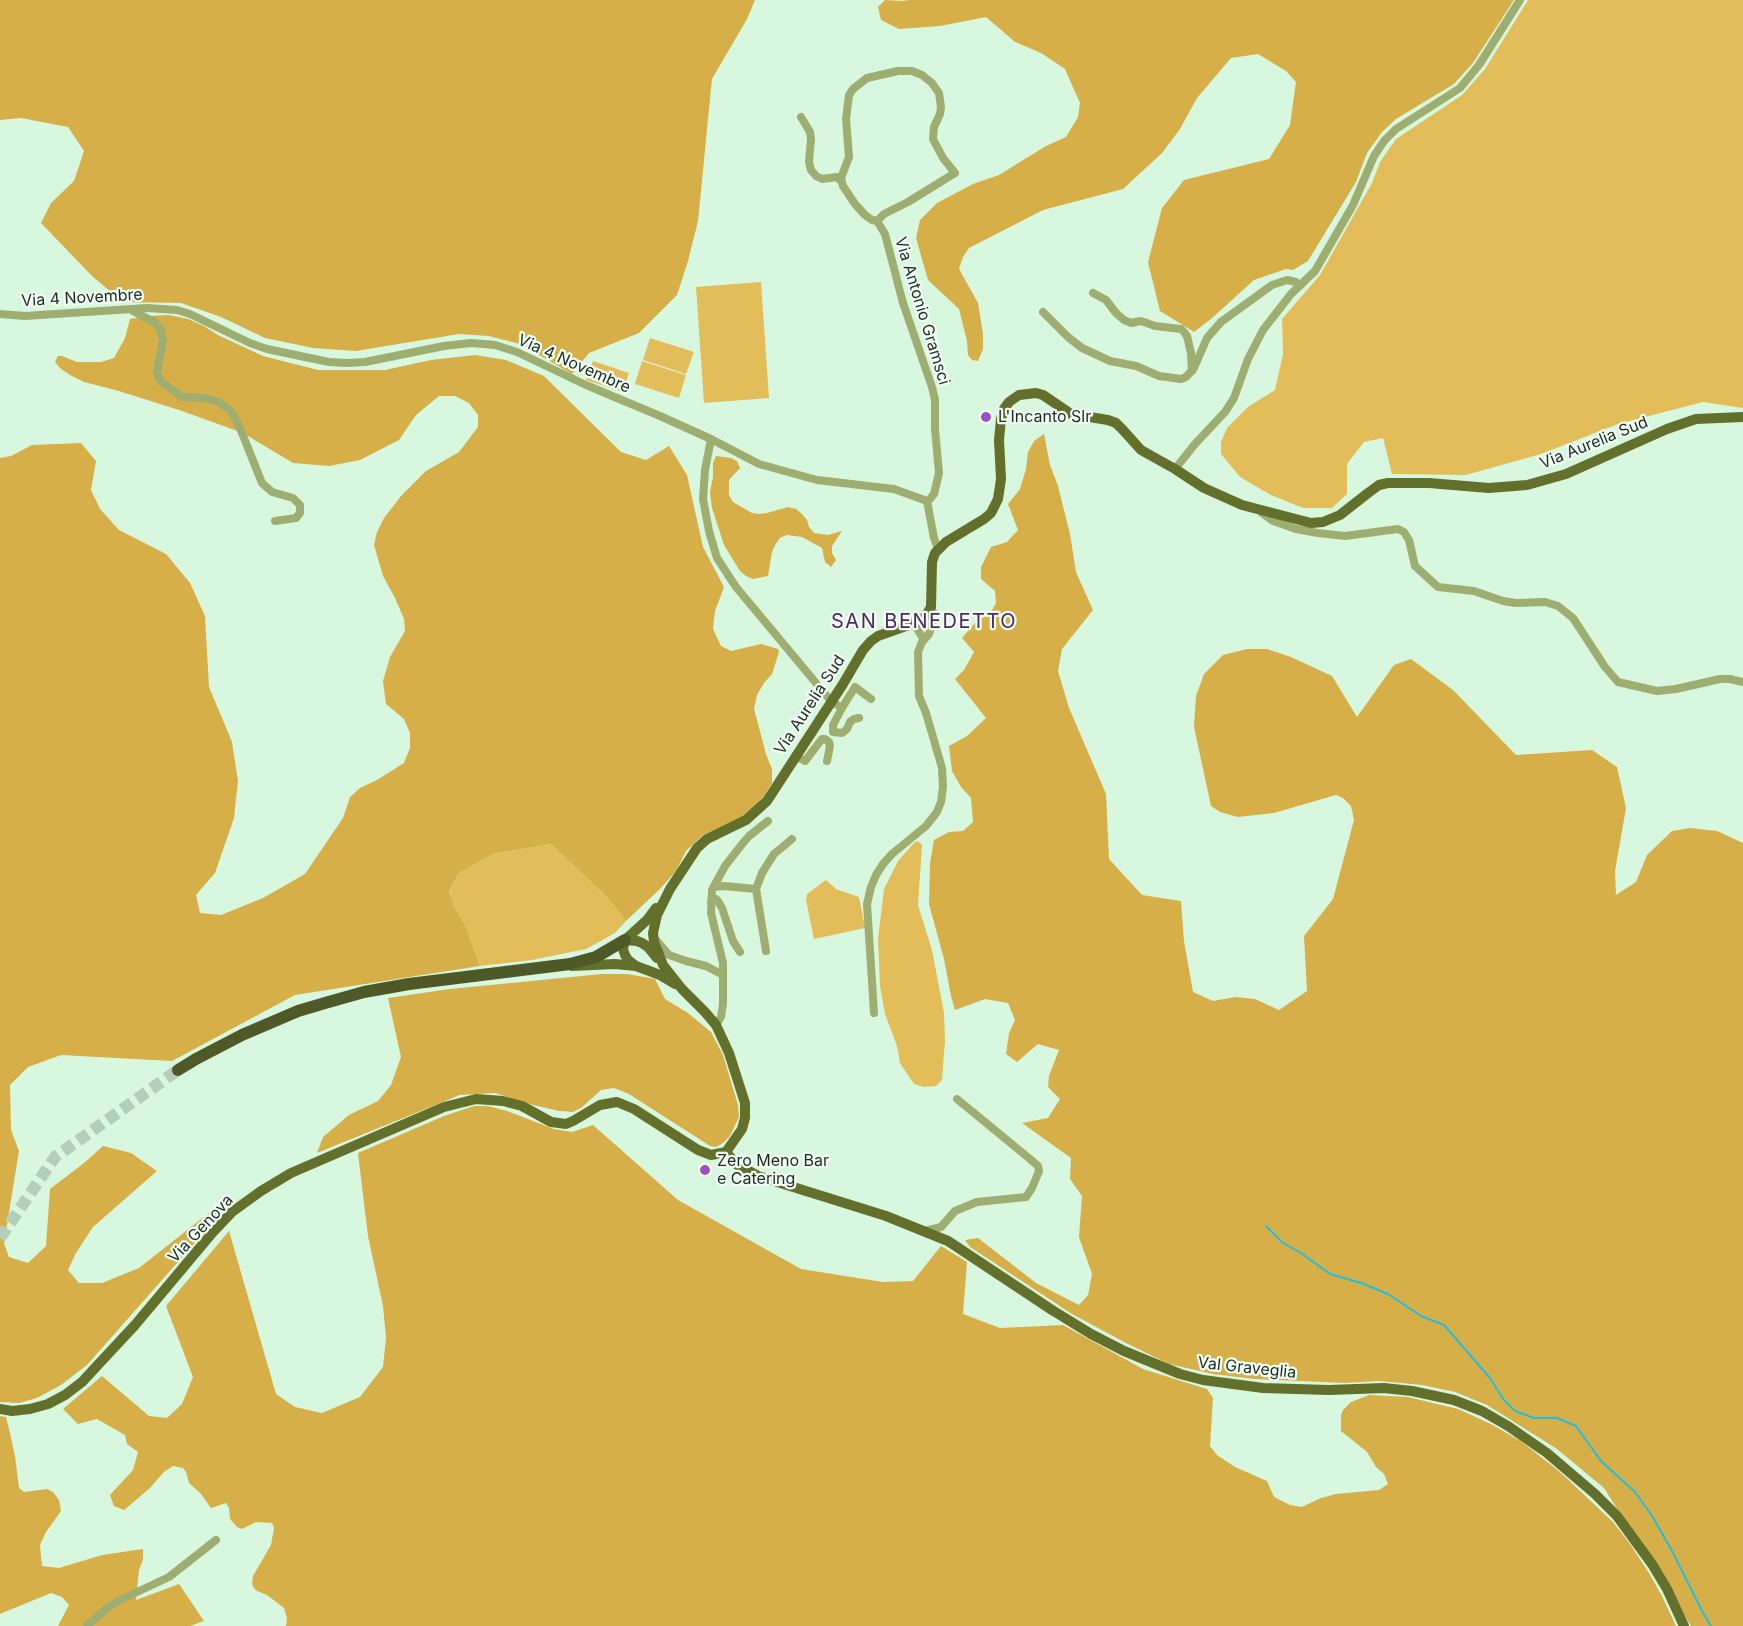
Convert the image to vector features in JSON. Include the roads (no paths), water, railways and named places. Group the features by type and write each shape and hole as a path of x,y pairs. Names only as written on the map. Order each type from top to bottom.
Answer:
{"highway":[{"path":"178,1070 242,1035 325,1002 409,984 554,968 596,957 625,940"}],"main road":[{"name":"Via Aurelia Sud","path":"938,549 984,519 995,505 1000,492 1001,479 999,440 1001,419 1009,402 1019,395 1036,393 1043,395 1071,414 1116,423 1141,450 1204,488 1258,510 1302,522 1323,522 1340,515 1379,485 1423,482 1489,488 1527,485 1566,474 1667,429 1696,419 1743,417"},
{"path":"931,607 932,562 934,553 938,549"},
{"name":"Via Aurelia Sud","path":"654,938 654,924 670,889 697,848 707,839 743,822 760,809 871,641 878,636 914,624 925,617 931,607"},
{"path":"636,966 625,955 623,950 625,940 647,920 670,889"},
{"path":"654,938 663,965"},
{"path":"625,940 637,941 648,947 682,989 716,1025 723,1037 746,1111 742,1129 726,1152"},
{"path":"554,968 615,964 636,966 660,975 682,989"},
{"name":"Via Genova","path":"0,1409 12,1411 48,1404 82,1382 232,1212 261,1191 291,1173 444,1107 469,1100 491,1099 512,1102 558,1124 573,1121 600,1104 617,1102 634,1109 698,1150 711,1155 726,1152"},
{"name":"Val Graveglia","path":"726,1152 736,1164 758,1176 886,1216 948,1241 1091,1334 1145,1361 1180,1374 1203,1380 1263,1388 1329,1390 1384,1388 1412,1391 1467,1404 1521,1434 1559,1462 1617,1516 1656,1570 1684,1626"}],"street":[{"path":"1175,469 1225,412 1234,398 1248,359 1263,330 1292,294 1315,271 1353,205 1374,156 1384,141 1396,129 1460,88 1479,65 1520,0"},
{"name":"Via Antonio Gramsci","path":"877,221 884,214 955,173 943,158 933,139 933,131 940,114 939,93 932,83 912,71 898,71 867,78 849,95 846,119 849,157 842,174 842,182 845,190 865,215 877,221 888,242 903,303 932,387 939,473 934,494 927,501"},
{"path":"801,117 810,132 811,170 822,179 837,177 842,182"},
{"path":"1043,312 1082,348 1110,361 1136,366 1168,378 1181,379 1192,372 1207,338 1221,322 1272,285 1287,280 1296,282 1300,286"},
{"path":"1093,293 1106,300 1124,320 1131,323 1141,321 1155,326 1180,329 1184,332 1191,353 1192,372"},
{"name":"Via 4 Novembre","path":"0,314 25,316 147,308 177,310 267,349 329,362 365,362 444,346 495,345 517,352 586,385 711,439 759,464 817,480 894,489 927,501"},
{"path":"132,310 156,323 161,330 163,340 158,372 162,383 182,397 205,398 219,402 231,411 262,483 272,492 293,498 300,505 300,513 296,518 275,520"},
{"path":"711,439 705,470 703,500 717,558 736,587 831,701 842,708"},
{"path":"927,501 938,549"},
{"path":"1258,510 1273,520 1296,529 1318,533 1345,536 1398,529 1404,532 1409,540 1415,566 1438,587 1474,591 1503,601 1545,602 1558,606 1573,618 1605,667 1618,682 1657,691 1720,680 1730,679 1743,682"},
{"path":"874,1013 867,904 871,887 876,875 892,854 932,819 937,812 943,787 942,768 919,696 918,652 929,634 933,621 931,607"},
{"path":"914,624 924,640"},
{"path":"859,718 850,722 842,733 833,732 833,725 855,687 871,699"},
{"path":"795,756 806,761 822,739 827,739 830,746 827,761"},
{"path":"716,1025 721,1017 723,1004 723,963 711,913 714,886 725,866 743,843 768,821"},
{"path":"766,951 756,889 762,873 774,854 792,839"},
{"path":"714,886 756,889"},
{"path":"711,902 716,899 718,901 733,941 740,952"},
{"path":"654,938 669,955 706,966 723,975"},
{"path":"925,1231 941,1227 956,1211 976,1202 1026,1197 1039,1171 1038,1166 957,1099"},
{"path":"87,1626 120,1600 169,1577 216,1540"}],"waterway":[{"path":"1266,1226 1283,1243 1330,1274 1388,1294 1421,1316 1444,1325 1515,1411 1534,1418 1557,1418 1576,1426 1601,1461 1635,1492 1652,1516 1711,1626"}],"tunnel":[{"path":"0,1238 55,1157 178,1070"}],"place":[{"name":"L'Incanto Slr","path":"986,417"},
{"name":"Zero Meno Bar e Catering","path":"705,1170"}],"district":[{"name":"SAN BENEDETTO","path":"924,622"}]}
